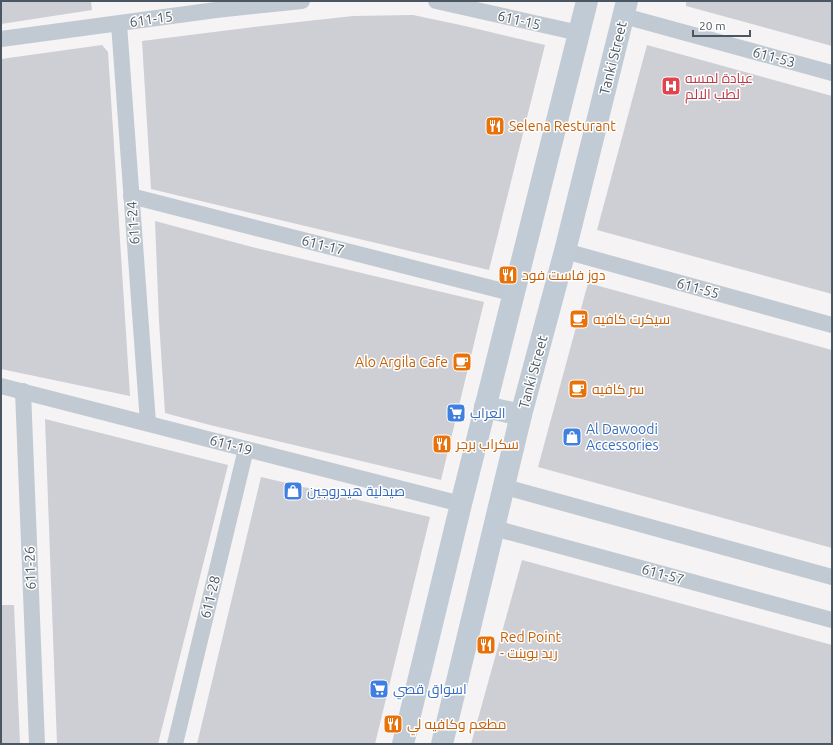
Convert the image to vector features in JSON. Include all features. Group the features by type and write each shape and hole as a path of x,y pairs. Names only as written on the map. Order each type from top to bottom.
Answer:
{"street":[{"name":"611-15","path":"1,39 119,24 216,5 302,1"},
{"name":"611-15","path":"436,1 579,33"},
{"path":"403,744 461,504 515,294 587,1"},
{"name":"611-53","path":"626,8 832,73"},
{"name":"Tanki Street","path":"442,744 521,416 565,251 626,8"},
{"name":"611-24","path":"119,24 148,423"},
{"name":"611-17","path":"131,196 515,294"},
{"name":"611-55","path":"565,251 832,325"},
{"name":"611-19","path":"1,386 461,504"},
{"name":"611-26","path":"23,391 37,744"},
{"path":"486,407 521,416"},
{"name":"611-28","path":"175,744 246,449"},
{"path":"505,486 832,577"},
{"name":"611-57","path":"494,528 832,620"}],"building":[{"path":"1,1 91,1 92,10 1,24"},
{"path":"686,1 832,1 832,46 686,6"},
{"path":"413,15 545,45 489,270 151,189 142,41 353,16"},
{"path":"102,45 108,52 130,396 1,369 1,59"},
{"path":"647,45 832,96 832,294 597,230"},
{"path":"155,221 252,247 484,302 441,480 165,413 159,321"},
{"path":"588,283 832,350 832,548 538,467"},
{"path":"45,419 228,465 158,744 57,744"},
{"path":"261,477 430,517 375,744 197,744"},
{"path":"522,560 832,645 832,744 471,744"},
{"path":"1,605 14,605 20,744 1,744"}],"place":[{"name":"عيادة لمسه لطب الالم","path":"671,86"},
{"name":"Selena Resturant","path":"495,126"},
{"name":"دوز فاست فود","path":"508,275"},
{"name":"سيكرت كافيه","path":"579,319"},
{"name":"Alo Argila Cafe","path":"462,362"},
{"name":"سر كافيه","path":"578,389"},
{"name":"العراب","path":"456,413"},
{"name":"Al Dawoodi Accessories","path":"572,437"},
{"name":"سكراب برجر","path":"442,444"},
{"name":"صيدلية هيدروجين","path":"293,491"},
{"name":"Red Point - ريد بوينت","path":"486,645"},
{"name":"اسواق قصي","path":"379,689"},
{"name":"مطعم وكافيه لي","path":"393,724"}]}
